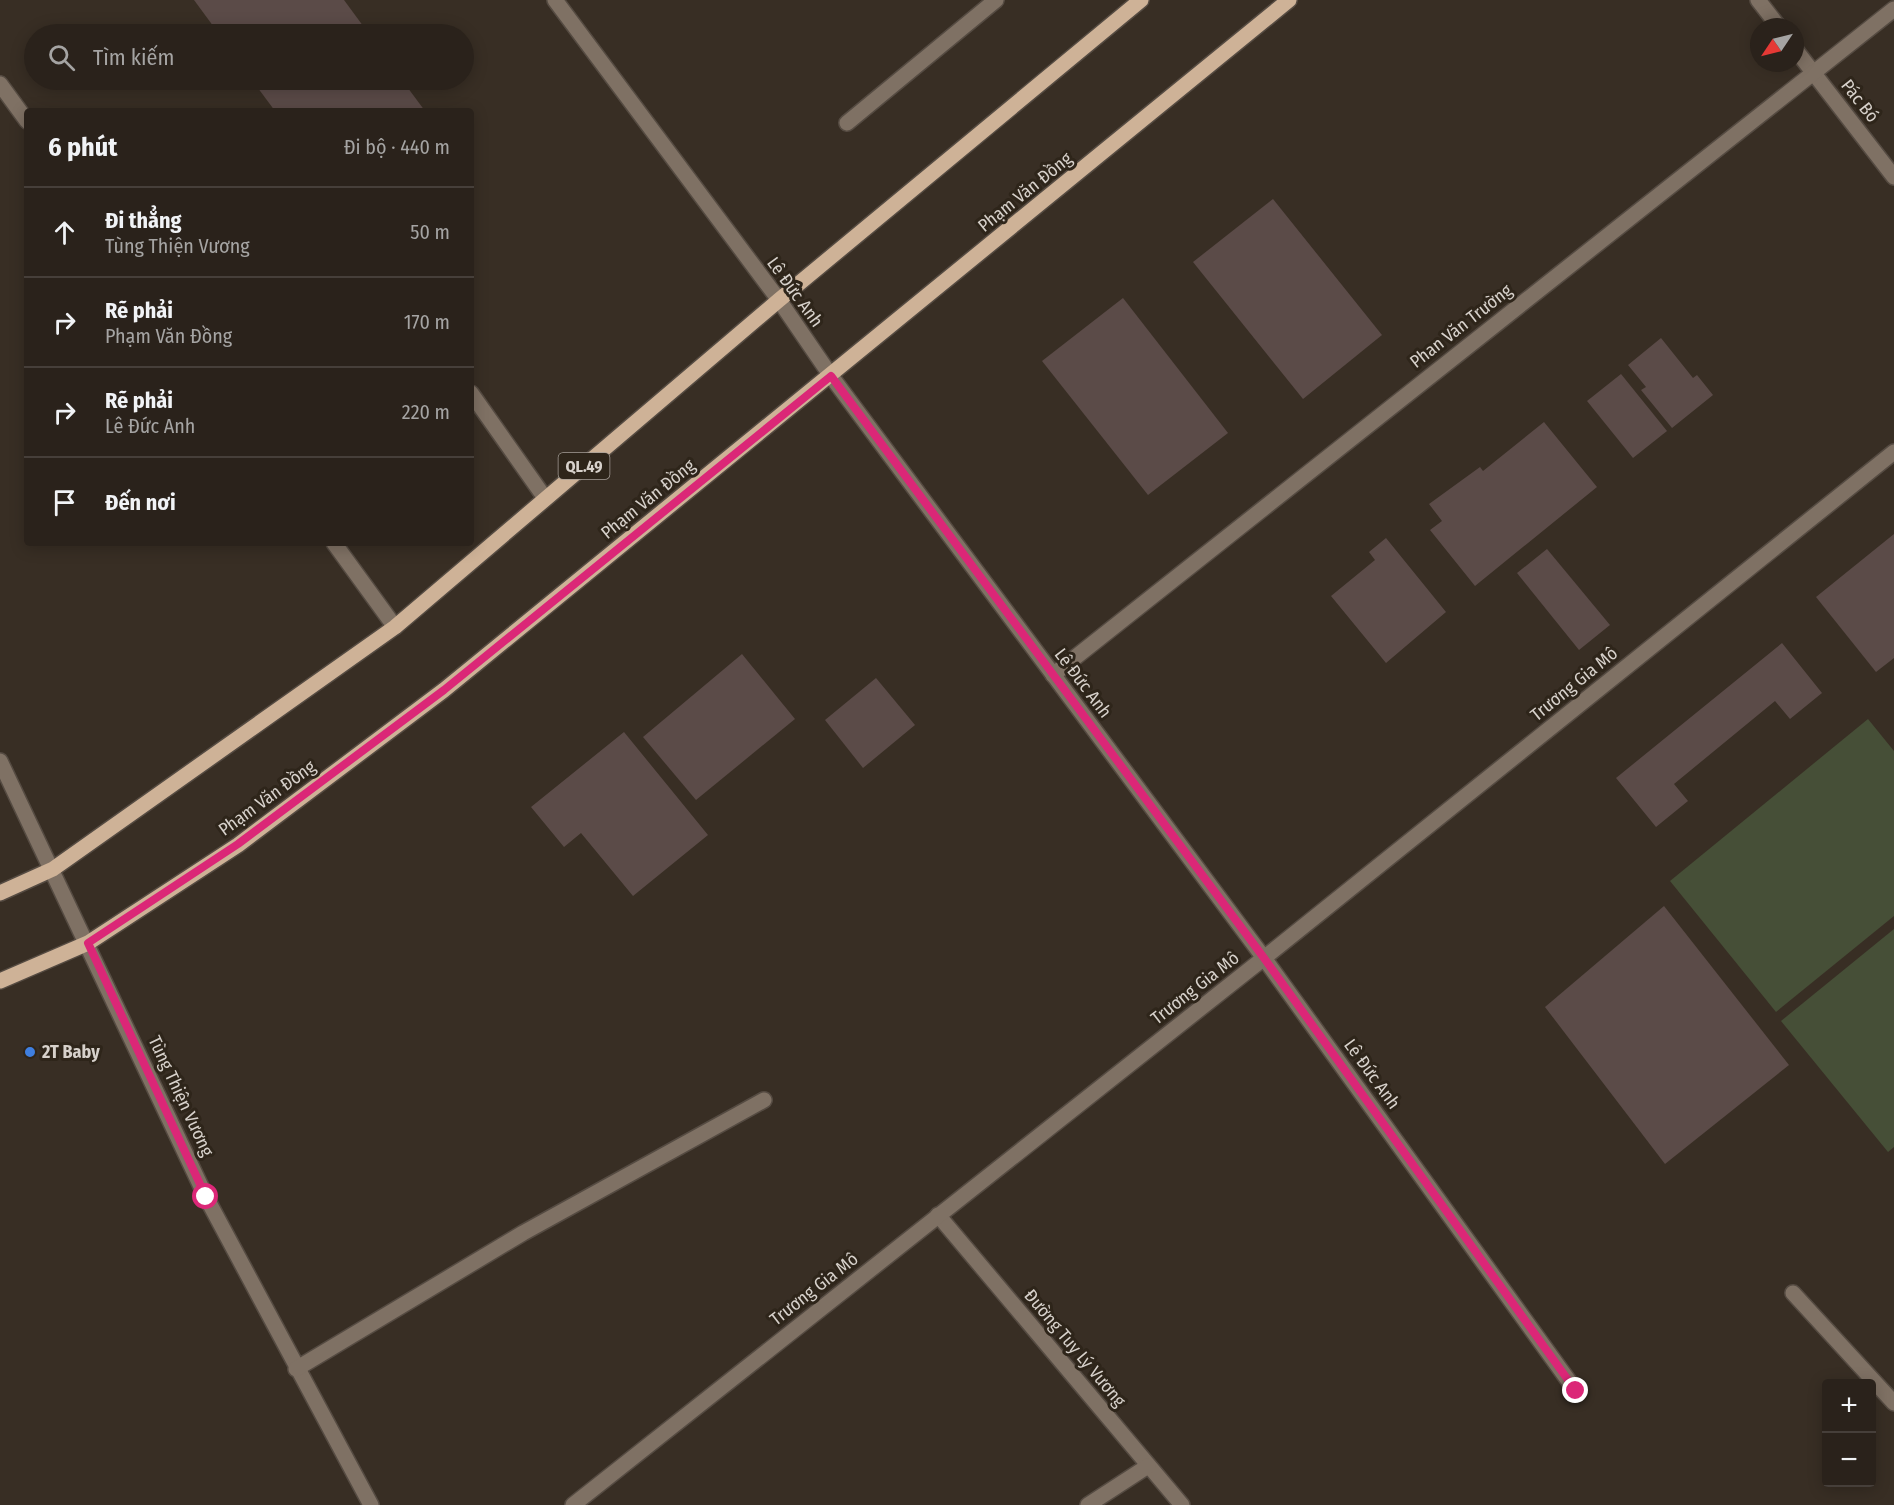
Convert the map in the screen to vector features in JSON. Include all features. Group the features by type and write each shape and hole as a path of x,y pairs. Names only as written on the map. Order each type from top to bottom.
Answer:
{"main road":[{"name":"QL.49","path":"0,893 53,869 395,627 779,300 1141,0"},
{"name":"Phạm Văn Đồng","path":"0,981 88,943 238,844 444,690 1289,0"}],"street":[{"name":"Lê Đức Anh","path":"555,0 779,300 831,376 1264,958 1576,1391"},
{"path":"847,123 996,0"},
{"path":"1758,0 1772,18"},
{"name":"Phan Văn Trường","path":"1053,675 1894,9"},
{"name":"Pác Bó","path":"1804,61 1894,177"},
{"path":"0,84 24,117"},
{"path":"474,397 545,498"},
{"name":"Trương Gia Mô","path":"573,1505 1264,958 1894,452"},
{"path":"336,546 395,627"},
{"name":"Tùng Thiện Vương","path":"0,761 88,943 206,1197 296,1369 371,1505"},
{"path":"296,1369 523,1233 764,1100"},
{"name":"Đường Tuy Lý Vương","path":"938,1215 1182,1505"},
{"path":"1793,1293 1894,1404"},
{"path":"1088,1505 1148,1466"}],"green space":[{"path":"1868,719 1894,751 1894,916 1776,1012 1670,881"},
{"path":"1894,929 1894,1147 1888,1152 1781,1021"}],"building":[{"path":"194,0 344,0 362,24 212,24"},
{"path":"259,90 409,90 423,108 273,108"},
{"path":"1273,199 1382,335 1303,399 1193,262"},
{"path":"1123,298 1228,433 1148,495 1042,361"},
{"path":"1661,338 1693,378 1697,375 1713,395 1672,428 1641,390 1646,387 1628,365"},
{"path":"1621,374 1667,431 1633,458 1587,401"},
{"path":"1544,422 1597,487 1475,586 1430,530 1442,521 1429,504 1480,467 1483,471"},
{"path":"1894,534 1894,658 1876,672 1816,597"},
{"path":"1386,538 1446,612 1386,663 1331,596 1375,560 1369,552"},
{"path":"1547,549 1610,625 1579,650 1517,573"},
{"path":"1782,643 1822,693 1790,719 1775,701 1674,784 1688,801 1656,827 1616,778"},
{"path":"742,654 795,719 696,800 643,737"},
{"path":"876,678 915,725 863,768 825,720"},
{"path":"624,732 708,835 633,896 581,833 564,847 531,807"},
{"path":"1664,906 1789,1065 1665,1164 1545,1007"}],"place":[{"name":"2T Baby","path":"30,1052"}],"route":[{"path":"206,1197 88,943 238,844 444,690 831,376 1264,958 1576,1391"}]}
